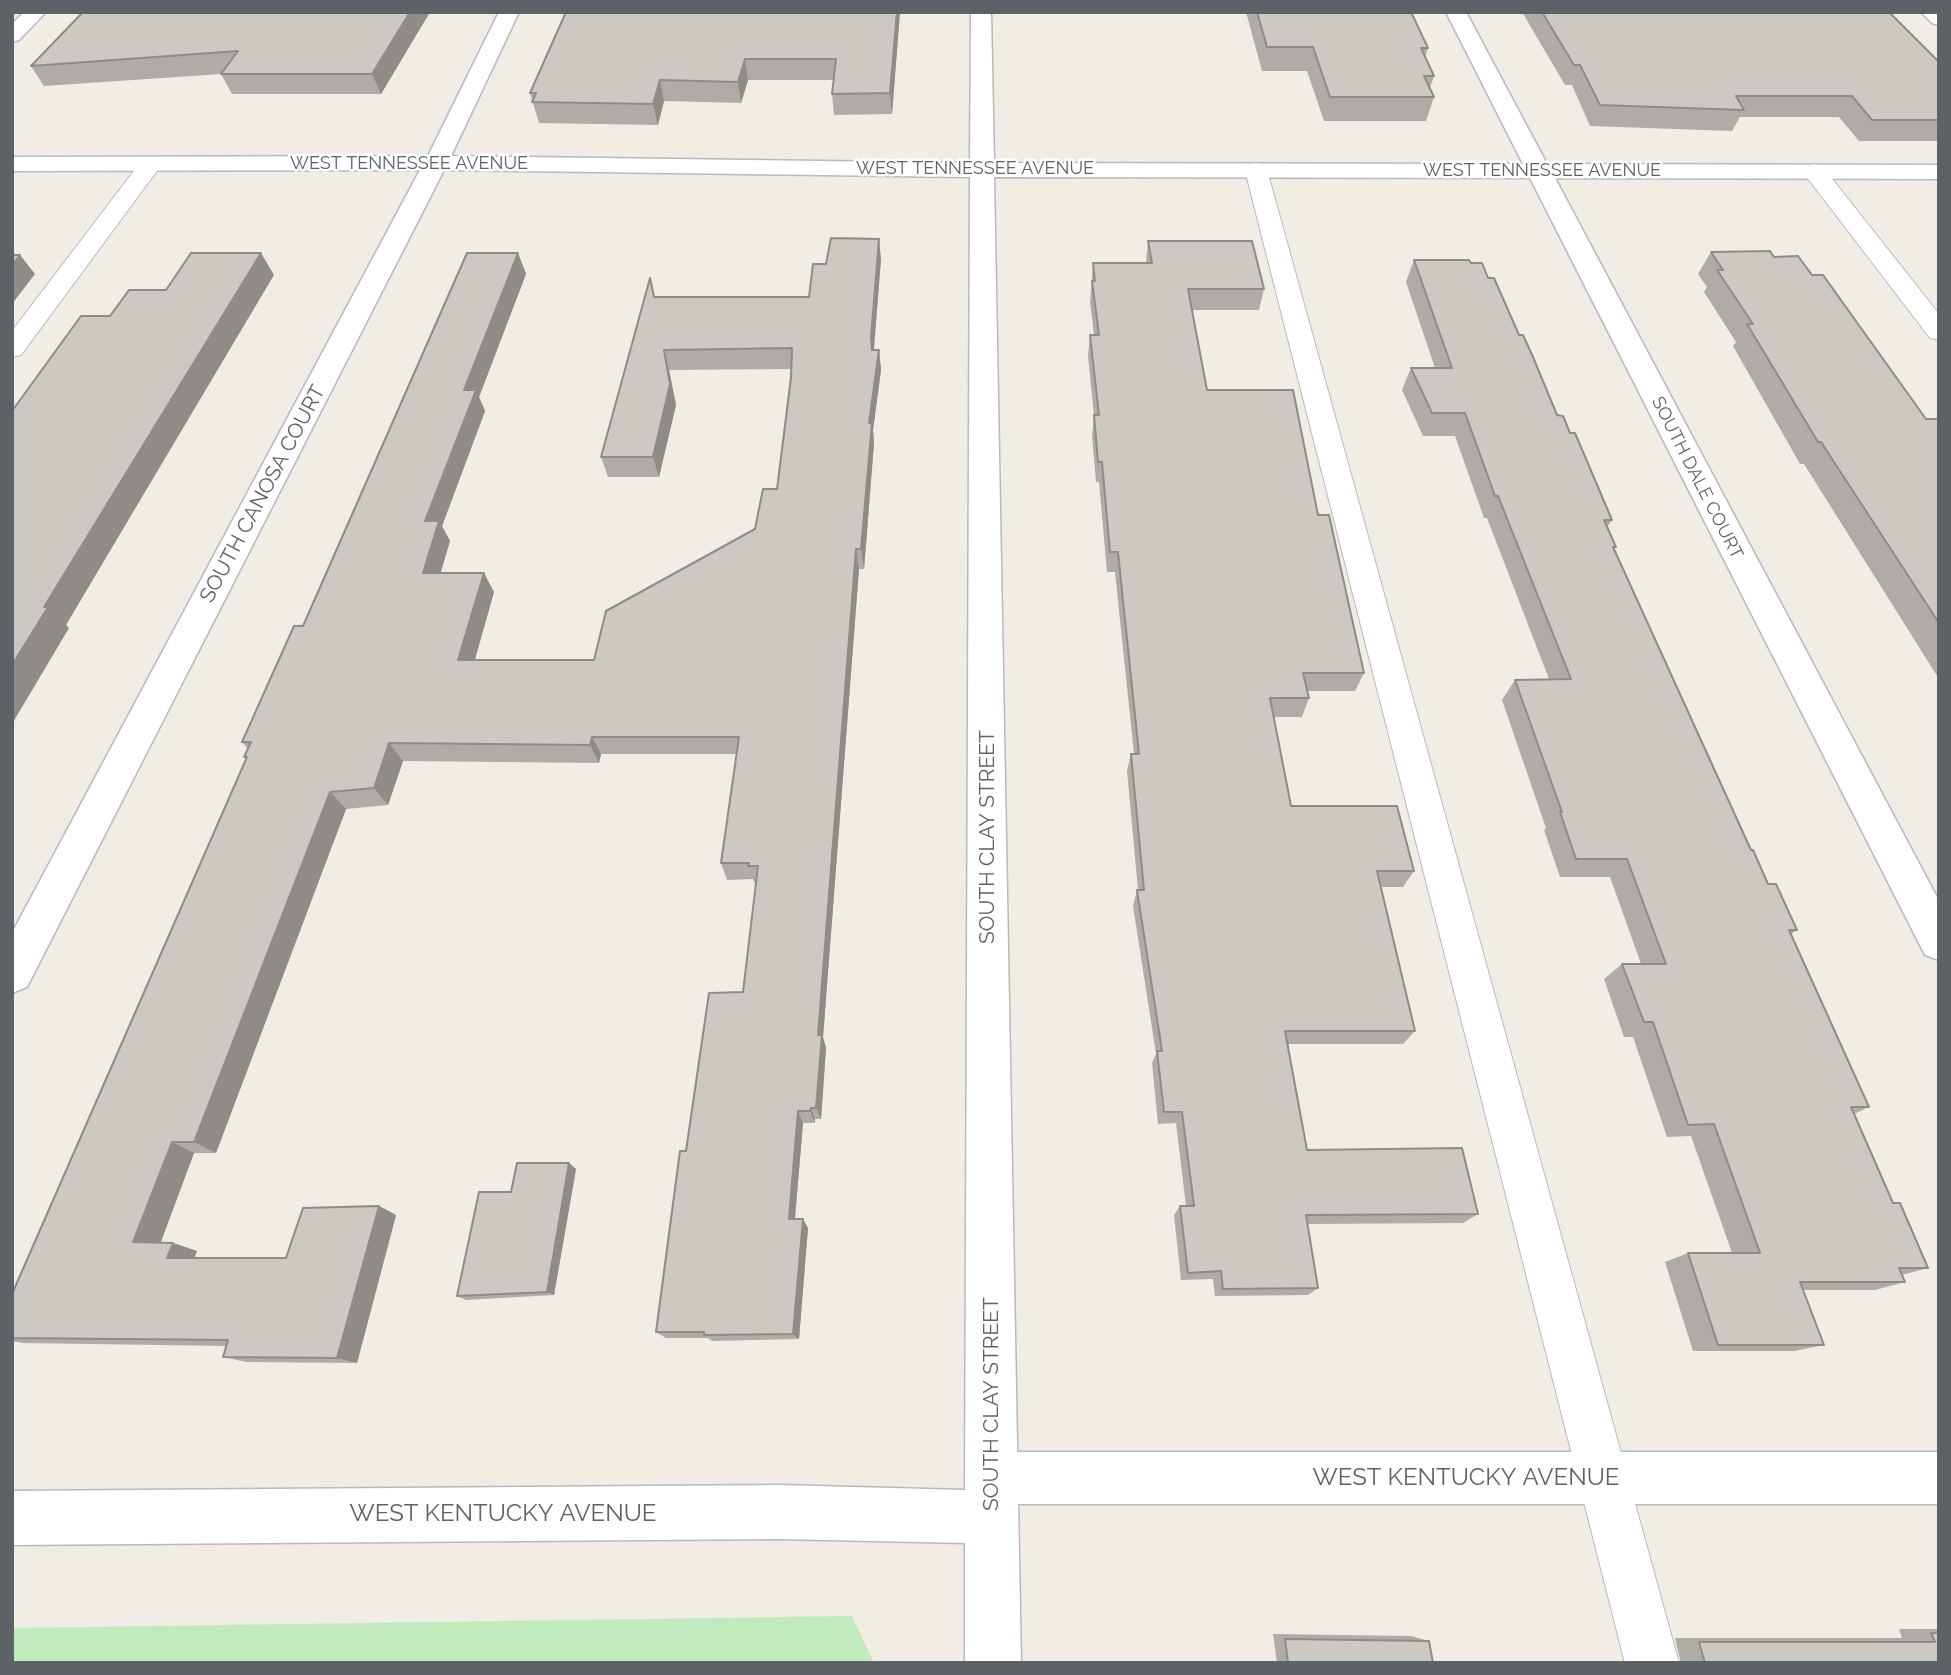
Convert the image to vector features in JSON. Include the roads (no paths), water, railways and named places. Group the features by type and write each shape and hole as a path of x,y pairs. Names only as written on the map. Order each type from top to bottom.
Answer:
{"street":[{"path":"12,36 36,12"},
{"name":"SOUTH CANOSA COURT","path":"12,974 436,163 509,12"},
{"name":"SOUTH CLAY STREET","path":"981,12 993,1663"},
{"name":"SOUTH DALE COURT","path":"1456,12 1939,942"},
{"path":"1931,12 1939,19"},
{"name":"WEST TENNESSEE AVENUE","path":"12,164 436,163 983,170 1939,172"},
{"name":"WEST KENTUCKY AVENUE","path":"12,1518 779,1512 993,1498 1604,1479 1939,1479"}],"lane":[{"path":"12,349 151,164"},
{"path":"1256,170 1652,1663"},
{"path":"1814,172 1939,332"}]}
